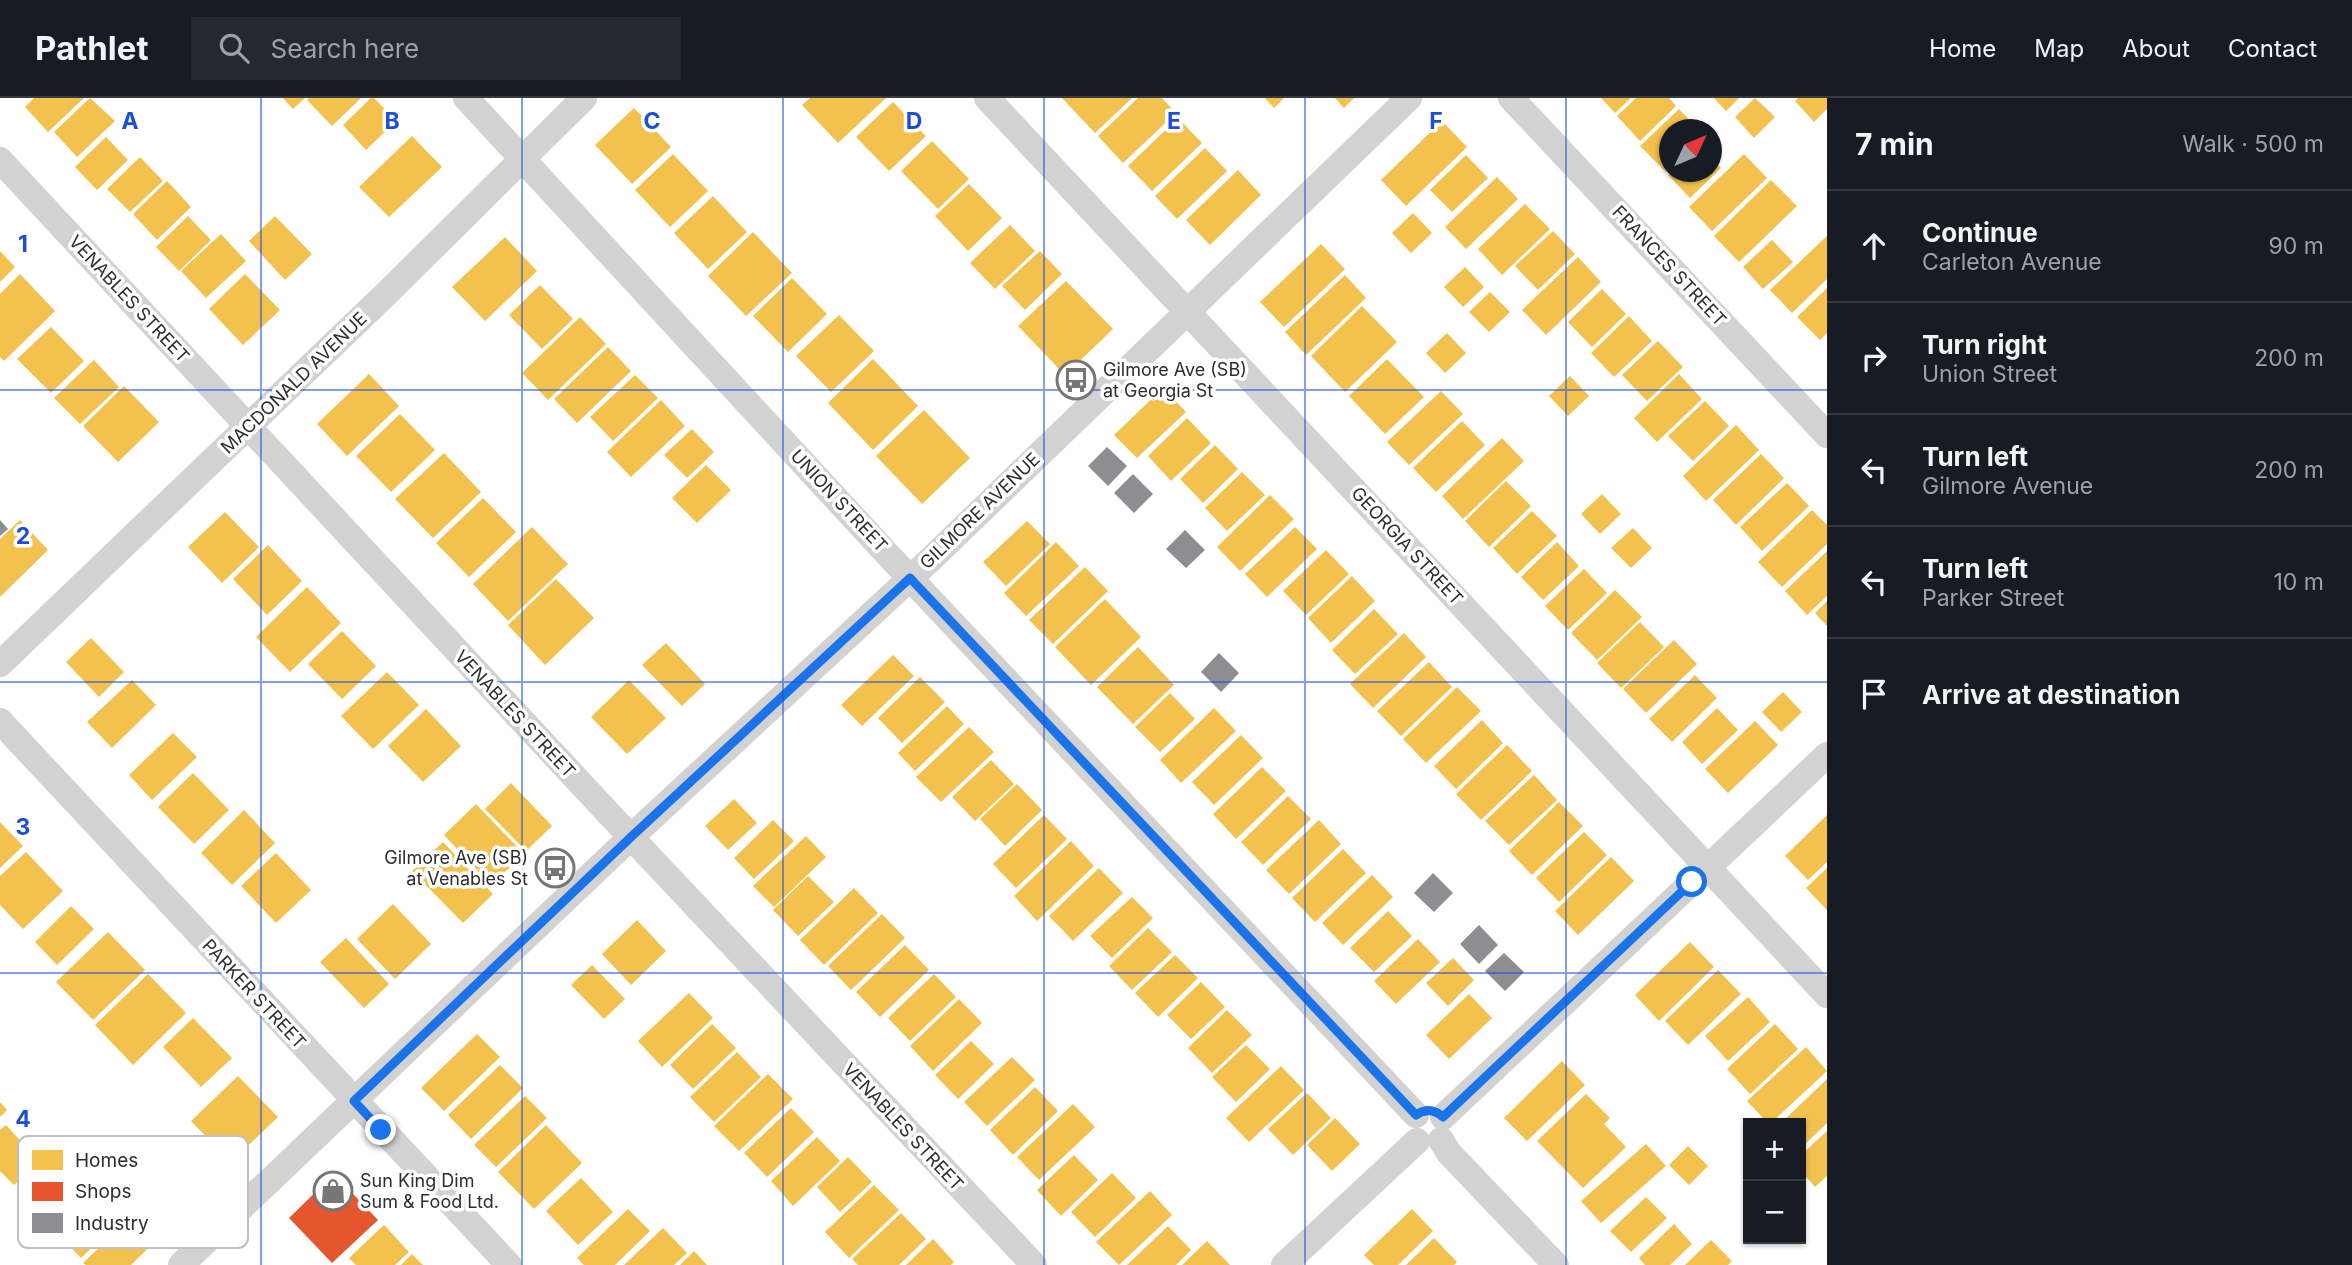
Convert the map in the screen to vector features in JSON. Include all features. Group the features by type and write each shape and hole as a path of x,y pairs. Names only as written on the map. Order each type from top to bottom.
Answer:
{"street":[{"name":"UNION STREET","path":"466,98 910,578 1556,1265"},
{"name":"MACDONALD AVENUE","path":"0,664 584,98"},
{"name":"GEORGIA STREET","path":"987,98 1827,995"},
{"name":"GILMORE AVENUE","path":"248,1201 631,837 910,578 1409,98"},
{"name":"FRANCES STREET","path":"1511,98 1827,435"},
{"name":"VENABLES STREET","path":"0,160 1034,1265"},
{"name":"PARKER STREET","path":"0,722 509,1265"},
{"path":"1284,1265 1827,755"},
{"name":"GILMORE AVENUE","path":"181,1265 199,1248"}],"building: Homes":[{"path":"34,98 84,98 48,132 25,107"},
{"path":"90,98 115,121 77,157 54,132"},
{"path":"283,98 305,98 293,109"},
{"path":"361,98 332,126 307,100"},
{"path":"371,98 396,121 366,150 343,125"},
{"path":"810,98 886,98 838,143 802,105"},
{"path":"1062,98 1132,98 1095,133"},
{"path":"1138,98 1162,98 1176,113 1123,163 1098,136"},
{"path":"1265,98 1284,98 1274,108"},
{"path":"1335,98 1354,98 1344,108"},
{"path":"1601,98 1631,98 1615,113"},
{"path":"1636,98 1669,98 1676,106 1663,119 1659,119 1659,123 1640,141 1617,116"},
{"path":"1714,98 1739,98 1726,111"},
{"path":"1755,98 1775,117 1754,138 1735,117"},
{"path":"1798,98 1827,98 1827,109 1814,122 1795,101"},
{"path":"893,102 926,136 889,171 856,137"},
{"path":"634,108 671,147 632,184 595,145"},
{"path":"1679,109 1689,119 1668,119"},
{"path":"1178,118 1202,143 1152,191 1128,166"},
{"path":"1442,121 1467,147 1406,206 1381,180"},
{"path":"1659,128 1659,165 1640,146"},
{"path":"412,136 442,167 389,217 359,187"},
{"path":"106,137 128,160 97,190 75,167"},
{"path":"932,141 969,179 938,209 901,171"},
{"path":"1205,148 1227,171 1177,219 1155,196"},
{"path":"673,154 708,191 670,227 635,190"},
{"path":"1744,154 1767,178 1712,231 1689,207 1715,182 1722,182 1722,175"},
{"path":"1466,155 1488,178 1452,212 1430,190"},
{"path":"140,157 163,181 130,212 107,189"},
{"path":"1238,170 1261,195 1210,245 1186,220"},
{"path":"1497,177 1518,199 1466,249 1445,227"},
{"path":"1771,180 1797,206 1739,262 1714,236"},
{"path":"167,181 191,207 157,240 133,214"},
{"path":"1675,182 1707,182 1690,198"},
{"path":"969,184 1002,218 968,251 935,216"},
{"path":"713,196 747,232 708,269 674,233"},
{"path":"1525,204 1550,229 1502,275 1478,249"},
{"path":"1413,213 1432,233 1411,253 1392,233"},
{"path":"188,216 211,240 179,271 156,247"},
{"path":"275,216 312,254 285,280 249,241"},
{"path":"1010,225 1035,251 995,289 970,263"},
{"path":"1553,231 1575,254 1538,290 1515,266"},
{"path":"753,232 792,273 746,316 708,276"},
{"path":"221,234 246,261 206,298 181,271"},
{"path":"1827,236 1827,279 1792,313 1770,290"},
{"path":"505,237 537,271 485,321 452,287"},
{"path":"1772,240 1793,262 1763,289 1743,267"},
{"path":"1321,244 1345,269 1284,327 1260,302"},
{"path":"0,251 15,267 0,282"},
{"path":"1040,251 1062,274 1025,310 1002,286"},
{"path":"1578,257 1601,282 1546,335 1522,310"},
{"path":"1465,267 1484,287 1463,307 1444,287"},
{"path":"20,274 55,311 4,361 0,357 0,294"},
{"path":"245,274 280,310 243,345 209,309"},
{"path":"1345,275 1366,298 1306,355 1285,332"},
{"path":"792,278 827,314 788,352 753,316"},
{"path":"1066,281 1113,329 1065,375 1018,326"},
{"path":"540,285 573,319 542,349 509,315"},
{"path":"1827,288 1827,333 1820,340 1797,317"},
{"path":"1602,289 1626,314 1592,347 1568,322"},
{"path":"1490,292 1510,312 1489,332 1469,312"},
{"path":"1362,306 1397,342 1345,392 1311,356"},
{"path":"839,315 874,351 831,392 796,356"},
{"path":"1629,316 1652,341 1614,377 1591,353"},
{"path":"580,317 606,344 548,400 522,373"},
{"path":"51,327 84,361 51,393 17,359"},
{"path":"1447,333 1466,353 1445,373 1426,353"},
{"path":"1658,341 1683,367 1647,401 1622,375"},
{"path":"608,347 631,371 577,423 554,399"},
{"path":"873,359 918,406 873,450 828,403"},
{"path":"1387,359 1424,397 1385,434 1349,396"},
{"path":"94,360 119,387 80,424 54,398"},
{"path":"369,374 399,406 347,456 317,424"},
{"path":"1679,374 1702,399 1657,442 1634,418"},
{"path":"635,375 658,398 613,441 590,417"},
{"path":"1570,376 1589,396 1568,416 1549,396"},
{"path":"124,386 159,422 118,462 83,426"},
{"path":"1163,388 1186,412 1137,458 1114,435"},
{"path":"1441,391 1463,414 1409,465 1387,442"},
{"path":"661,400 685,426 631,477 607,452"},
{"path":"1705,401 1729,426 1693,461 1668,436"},
{"path":"924,410 970,458 922,504 876,456"},
{"path":"400,414 435,450 391,492 356,456"},
{"path":"1187,418 1211,443 1171,481 1148,456"},
{"path":"1462,421 1485,445 1436,492 1413,468"},
{"path":"1736,425 1759,450 1706,501 1683,476"},
{"path":"692,429 714,452 687,478 664,455"},
{"path":"1502,438 1524,461 1463,519 1442,496"},
{"path":"1215,445 1238,469 1203,503 1180,479"},
{"path":"444,453 481,492 433,538 395,499"},
{"path":"1761,454 1784,478 1736,525 1713,500"},
{"path":"706,465 731,490 697,523 672,498"},
{"path":"1242,472 1265,495 1227,531 1205,508"},
{"path":"1506,481 1531,506 1489,547 1465,521"},
{"path":"1787,483 1809,506 1762,551 1740,527"},
{"path":"1602,494 1621,514 1600,534 1581,514"},
{"path":"1270,495 1294,519 1240,571 1217,547"},
{"path":"483,498 516,532 469,577 436,543"},
{"path":"1812,510 1827,525 1827,544 1782,587 1758,562"},
{"path":"1532,511 1557,536 1517,574 1493,548"},
{"path":"225,512 259,547 222,583 188,547"},
{"path":"20,520 48,550 0,597 0,539"},
{"path":"1027,521 1050,544 1006,586 983,562"},
{"path":"532,527 568,564 508,621 473,584"},
{"path":"1295,527 1317,549 1267,597 1245,574"},
{"path":"1633,528 1652,548 1631,568 1611,548"},
{"path":"1056,542 1079,566 1026,616 1004,593"},
{"path":"1557,542 1579,566 1543,600 1521,577"},
{"path":"268,545 302,581 267,615 233,579"},
{"path":"1326,550 1349,574 1306,615 1283,591"},
{"path":"1827,551 1827,596 1807,615 1785,591"},
{"path":"1085,567 1108,591 1053,644 1029,620"},
{"path":"1584,569 1607,593 1568,630 1545,606"},
{"path":"1352,576 1375,601 1331,643 1308,618"},
{"path":"556,579 594,618 545,665 508,625"},
{"path":"307,587 341,623 290,672 256,637"},
{"path":"1615,590 1642,617 1597,660 1571,633"},
{"path":"1105,599 1141,637 1091,685 1055,647"},
{"path":"1827,601 1827,626 1815,613"},
{"path":"1374,609 1398,634 1355,674 1332,650"},
{"path":"1640,622 1664,647 1621,688 1597,663"},
{"path":"342,631 376,666 342,699 308,664"},
{"path":"1404,633 1426,657 1373,708 1350,684"},
{"path":"91,638 124,672 99,697 66,662"},
{"path":"1674,640 1697,664 1646,713 1623,689"},
{"path":"666,643 705,684 682,706 642,665"},
{"path":"1138,647 1174,685 1133,724 1097,687"},
{"path":"893,655 914,676 862,726 841,705"},
{"path":"1429,662 1452,687 1401,736 1377,711"},
{"path":"387,672 419,705 373,749 341,716"},
{"path":"1695,675 1717,698 1672,742 1649,719"},
{"path":"920,677 945,702 902,743 878,718"},
{"path":"132,680 156,705 112,748 87,722"},
{"path":"629,680 666,718 627,754 591,717"},
{"path":"1457,687 1481,711 1426,763 1403,739"},
{"path":"1783,692 1802,712 1781,732 1762,712"},
{"path":"1170,693 1195,719 1160,752 1135,727"},
{"path":"947,706 964,724 915,771 898,753"},
{"path":"1214,708 1236,731 1181,783 1160,760"},
{"path":"1717,708 1738,730 1702,764 1682,742"},
{"path":"426,709 461,746 423,782 388,746"},
{"path":"1482,720 1503,743 1456,789 1434,766"},
{"path":"1755,721 1778,745 1728,793 1705,769"},
{"path":"969,727 994,752 941,802 916,777"},
{"path":"173,733 197,757 152,800 129,775"},
{"path":"1241,735 1263,758 1214,805 1192,782"},
{"path":"1507,745 1532,771 1481,820 1456,794"},
{"path":"991,760 1014,784 975,821 952,797"},
{"path":"1262,767 1286,791 1236,839 1213,814"},
{"path":"193,773 229,810 194,844 158,807"},
{"path":"1534,775 1557,800 1509,845 1485,821"},
{"path":"511,783 552,826 526,851 485,809"},
{"path":"1017,784 1042,810 1005,846 980,819"},
{"path":"1288,796 1311,819 1263,865 1241,842"},
{"path":"734,799 757,823 728,850 705,826"},
{"path":"1559,802 1583,826 1532,875 1509,851"},
{"path":"476,804 524,854 491,885 444,835"},
{"path":"244,810 275,843 232,885 201,853"},
{"path":"1044,815 1067,839 1016,888 993,864"},
{"path":"1827,815 1827,862 1808,880 1785,856"},
{"path":"773,820 794,841 754,879 734,858"},
{"path":"1319,820 1341,844 1289,894 1266,870"},
{"path":"0,822 23,846 0,868"},
{"path":"1584,832 1607,855 1559,902 1536,878"},
{"path":"806,836 826,857 774,907 753,886"},
{"path":"1071,841 1094,866 1037,921 1014,896"},
{"path":"443,842 493,894 463,923 412,871"},
{"path":"1343,849 1366,873 1315,922 1292,898"},
{"path":"26,852 63,891 23,929 0,905 0,876"},
{"path":"276,853 311,890 276,923 241,886"},
{"path":"1611,857 1634,881 1578,935 1555,911"},
{"path":"1099,868 1123,893 1073,941 1049,916"},
{"path":"1827,868 1827,910 1806,888"},
{"path":"1372,875 1393,897 1343,945 1322,923"},
{"path":"808,876 834,902 798,936 773,910"},
{"path":"854,888 878,913 824,965 800,940"},
{"path":"1132,897 1153,918 1112,958 1090,936"},
{"path":"393,904 431,944 395,979 357,939"},
{"path":"71,906 94,929 57,965 35,942"},
{"path":"1388,911 1412,936 1374,972 1350,948"},
{"path":"882,914 905,938 851,990 828,966"},
{"path":"637,920 666,951 631,985 602,954"},
{"path":"1148,928 1172,952 1132,990 1109,966"},
{"path":"108,932 145,970 93,1020 56,982"},
{"path":"346,938 389,984 364,1008 320,962"},
{"path":"1418,939 1440,962 1396,1004 1374,981"},
{"path":"1690,942 1714,967 1659,1021 1635,995"},
{"path":"905,945 929,970 880,1017 856,992"},
{"path":"1175,955 1198,978 1158,1017 1135,993"},
{"path":"1453,958 1474,980 1448,1006 1426,983"},
{"path":"592,965 625,999 604,1019 571,985"},
{"path":"1718,970 1741,994 1688,1045 1665,1021"},
{"path":"148,974 186,1013 133,1065 95,1025"},
{"path":"934,974 956,997 910,1041 888,1018"},
{"path":"1201,982 1225,1007 1191,1039 1167,1015"},
{"path":"689,993 713,1018 662,1067 638,1041"},
{"path":"1469,994 1492,1018 1449,1059 1426,1035"},
{"path":"1748,997 1770,1022 1728,1061 1705,1036"},
{"path":"959,999 982,1023 933,1071 910,1046"},
{"path":"1227,1010 1252,1035 1212,1073 1188,1048"},
{"path":"193,1018 232,1058 201,1087 163,1047"},
{"path":"712,1024 736,1048 693,1089 670,1065"},
{"path":"1775,1024 1798,1049 1750,1094 1727,1069"},
{"path":"477,1034 500,1057 444,1111 421,1088"},
{"path":"971,1041 994,1064 958,1099 935,1075"},
{"path":"1246,1045 1270,1069 1236,1102 1212,1077"},
{"path":"1806,1047 1827,1071 1776,1118 1763,1118 1747,1101"},
{"path":"737,1052 761,1077 714,1122 690,1097"},
{"path":"1012,1057 1035,1080 987,1126 964,1102"},
{"path":"1562,1061 1585,1085 1527,1141 1504,1118"},
{"path":"500,1065 523,1088 471,1139 448,1115"},
{"path":"1281,1066 1304,1090 1249,1142 1226,1118"},
{"path":"768,1074 793,1099 739,1151 714,1126"},
{"path":"238,1076 278,1117 248,1146 248,1136 206,1136 191,1121"},
{"path":"1827,1079 1827,1123 1806,1143 1806,1118 1786,1118"},
{"path":"1035,1087 1058,1111 1013,1155 990,1130"},
{"path":"1307,1093 1331,1118 1293,1155 1268,1129"},
{"path":"1586,1094 1610,1118 1604,1124 1626,1147 1583,1188 1537,1141"},
{"path":"525,1096 547,1118 496,1167 474,1145"},
{"path":"0,1102 7,1110 0,1117"},
{"path":"1073,1104 1095,1127 1039,1180 1017,1157"},
{"path":"791,1108 814,1132 767,1177 744,1153"},
{"path":"1335,1118 1360,1144 1332,1171 1307,1145"},
{"path":"6,1125 18,1138 18,1181 14,1185 0,1171 0,1130"},
{"path":"546,1125 582,1163 534,1209 498,1172"},
{"path":"1827,1131 1827,1176 1815,1187 1806,1177 1806,1150"},
{"path":"817,1137 840,1161 793,1206 771,1181"},
{"path":"1646,1144 1666,1166 1601,1223 1581,1201"},
{"path":"1688,1146 1708,1166 1689,1185 1669,1165"},
{"path":"1074,1155 1098,1180 1061,1216 1037,1190"},
{"path":"848,1157 872,1182 840,1212 817,1187"},
{"path":"1112,1173 1136,1198 1095,1237 1071,1212"},
{"path":"581,1178 613,1212 578,1245 546,1211"},
{"path":"874,1185 899,1210 849,1258 825,1232"},
{"path":"1150,1191 1172,1215 1119,1265 1096,1242"},
{"path":"1646,1197 1667,1218 1631,1252 1610,1231"},
{"path":"628,1209 650,1231 615,1265 584,1265 577,1258"},
{"path":"1412,1209 1433,1231 1398,1265 1374,1265 1364,1255"},
{"path":"901,1213 926,1239 899,1265 858,1265 852,1259"},
{"path":"1674,1224 1692,1244 1670,1265 1645,1265 1639,1258"},
{"path":"384,1225 409,1252 395,1265 356,1265 349,1258"},
{"path":"1168,1226 1191,1250 1176,1265 1127,1265"},
{"path":"663,1228 687,1253 674,1265 624,1265"},
{"path":"1434,1238 1457,1262 1454,1265 1406,1265"},
{"path":"933,1239 954,1262 951,1265 906,1265"},
{"path":"1711,1240 1732,1261 1728,1265 1685,1265"},
{"path":"1207,1241 1230,1265 1182,1265"},
{"path":"71,1248 91,1248 81,1258"},
{"path":"99,1248 149,1248 131,1265 83,1263"},
{"path":"694,1251 707,1265 680,1265"},
{"path":"412,1254 423,1265 401,1265"}],"building: Shops":[{"path":"334,1174 378,1220 332,1263 289,1218"}],"building: Industry":[{"path":"1107,447 1127,466 1108,486 1088,466"},
{"path":"1133,474 1153,494 1134,513 1114,493"},
{"path":"0,520 8,529 0,536"},
{"path":"1185,530 1205,550 1186,568 1166,549"},
{"path":"1219,653 1239,673 1221,692 1201,672"},
{"path":"1433,873 1453,893 1434,912 1414,893"},
{"path":"1479,925 1498,945 1479,964 1460,944"},
{"path":"1504,953 1524,972 1505,991 1485,971"}],"place":[{"name":"Gilmore Ave (SB) at Georgia St","path":"1076,380"},
{"name":"Gilmore Ave (SB) at Venables St","path":"555,868"},
{"name":"Sun King Dim Sum & Food Ltd.","path":"333,1191"}],"route":[{"path":"381,1130 354,1101 631,837 910,578 1416,1115 1427,1110 1443,1117 1692,882"}]}
